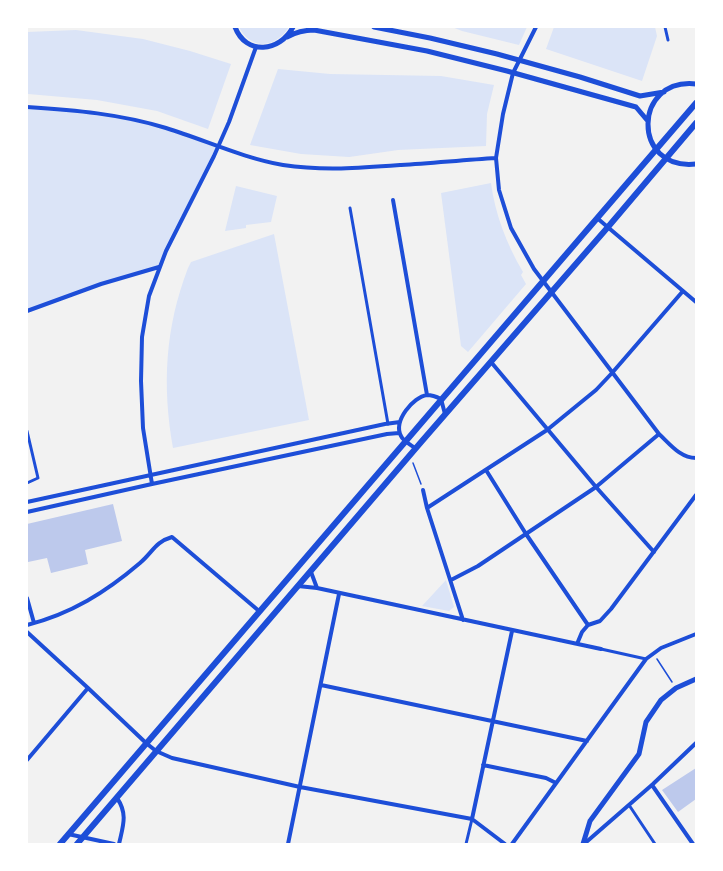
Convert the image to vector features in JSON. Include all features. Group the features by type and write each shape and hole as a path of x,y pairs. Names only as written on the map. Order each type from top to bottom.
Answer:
{"main road":[{"path":"60,844 696,103"},
{"path":"77,844 696,123"}],"street":[{"path":"287,38 293,27"},
{"path":"374,27 520,60 580,76 640,96 695,83"},
{"path":"536,27 513,73 502,114 496,158 499,190 511,228 534,269 660,434 681,455 696,458"},
{"path":"665,27 668,40"},
{"path":"234,28 247,42 256,47 270,47 306,29 427,51 636,107 647,120"},
{"path":"152,484 143,428 141,381 142,337 149,296 166,251 219,146 256,47"},
{"path":"664,92 652,103 647,120 648,136 656,150 665,158 679,164 696,164"},
{"path":"27,107 81,111 134,119 165,127 243,155 282,165 323,170 496,158"},
{"path":"393,200 427,395"},
{"path":"350,208 388,424"},
{"path":"597,218 696,302"},
{"path":"27,311 101,284 160,267"},
{"path":"427,508 547,430 596,390 683,291"},
{"path":"491,362 654,552"},
{"path":"415,448 399,433 400,422 406,410 419,398 427,395 441,399 445,414"},
{"path":"27,502 400,422"},
{"path":"27,512 399,433"},
{"path":"27,434 38,478 27,483"},
{"path":"451,580 478,566 596,487 660,434"},
{"path":"486,470 588,625"},
{"path":"423,490 463,620"},
{"path":"577,644 588,625 600,621 696,495"},
{"path":"27,625 75,608 100,593 142,561 162,540 172,537 259,611"},
{"path":"311,571 316,588"},
{"path":"298,586 646,658"},
{"path":"288,844 339,594"},
{"path":"27,598 33,623"},
{"path":"466,844 512,631"},
{"path":"27,632 156,751 172,758 300,787 472,819 505,844"},
{"path":"512,844 646,658 662,648 696,634"},
{"path":"583,844 590,821 639,754 646,722 661,700 676,688 696,679"},
{"path":"321,685 586,741"},
{"path":"27,760 88,688"},
{"path":"583,844 652,785 696,743"},
{"path":"483,765 546,778 556,783"},
{"path":"652,785 693,844"},
{"path":"117,797 124,809 119,844"},
{"path":"629,805 655,844"},
{"path":"68,834 114,844"}],"path":[{"path":"413,464 423,490"},
{"path":"653,653 676,688"}],"shaded area":[{"path":"239,27 289,27 277,39 264,44 250,40"},
{"path":"452,27 527,27 519,45"},
{"path":"554,27 655,27 657,36 642,81 546,49"},
{"path":"76,30 143,39 231,64 208,129 157,111 97,100 28,94 27,32"},
{"path":"278,69 330,74 441,76 494,85 487,114 486,146 398,150 349,157 301,154 250,145"},
{"path":"27,107 81,111 134,119 219,146 160,267 101,284 27,311"},
{"path":"491,183 502,229 523,272 521,275 526,284 468,352 461,346 441,193"},
{"path":"236,186 277,196 271,222 246,225 246,228 225,231"},
{"path":"274,234 309,420 173,448 167,402 168,357 174,313 188,268 191,262"},
{"path":"446,580 454,607 449,611 422,606"}],"building":[{"path":"113,504 122,541 85,550 88,564 51,573 47,558 28,562 27,524"},
{"path":"696,768 696,799 678,812 662,790"}]}
